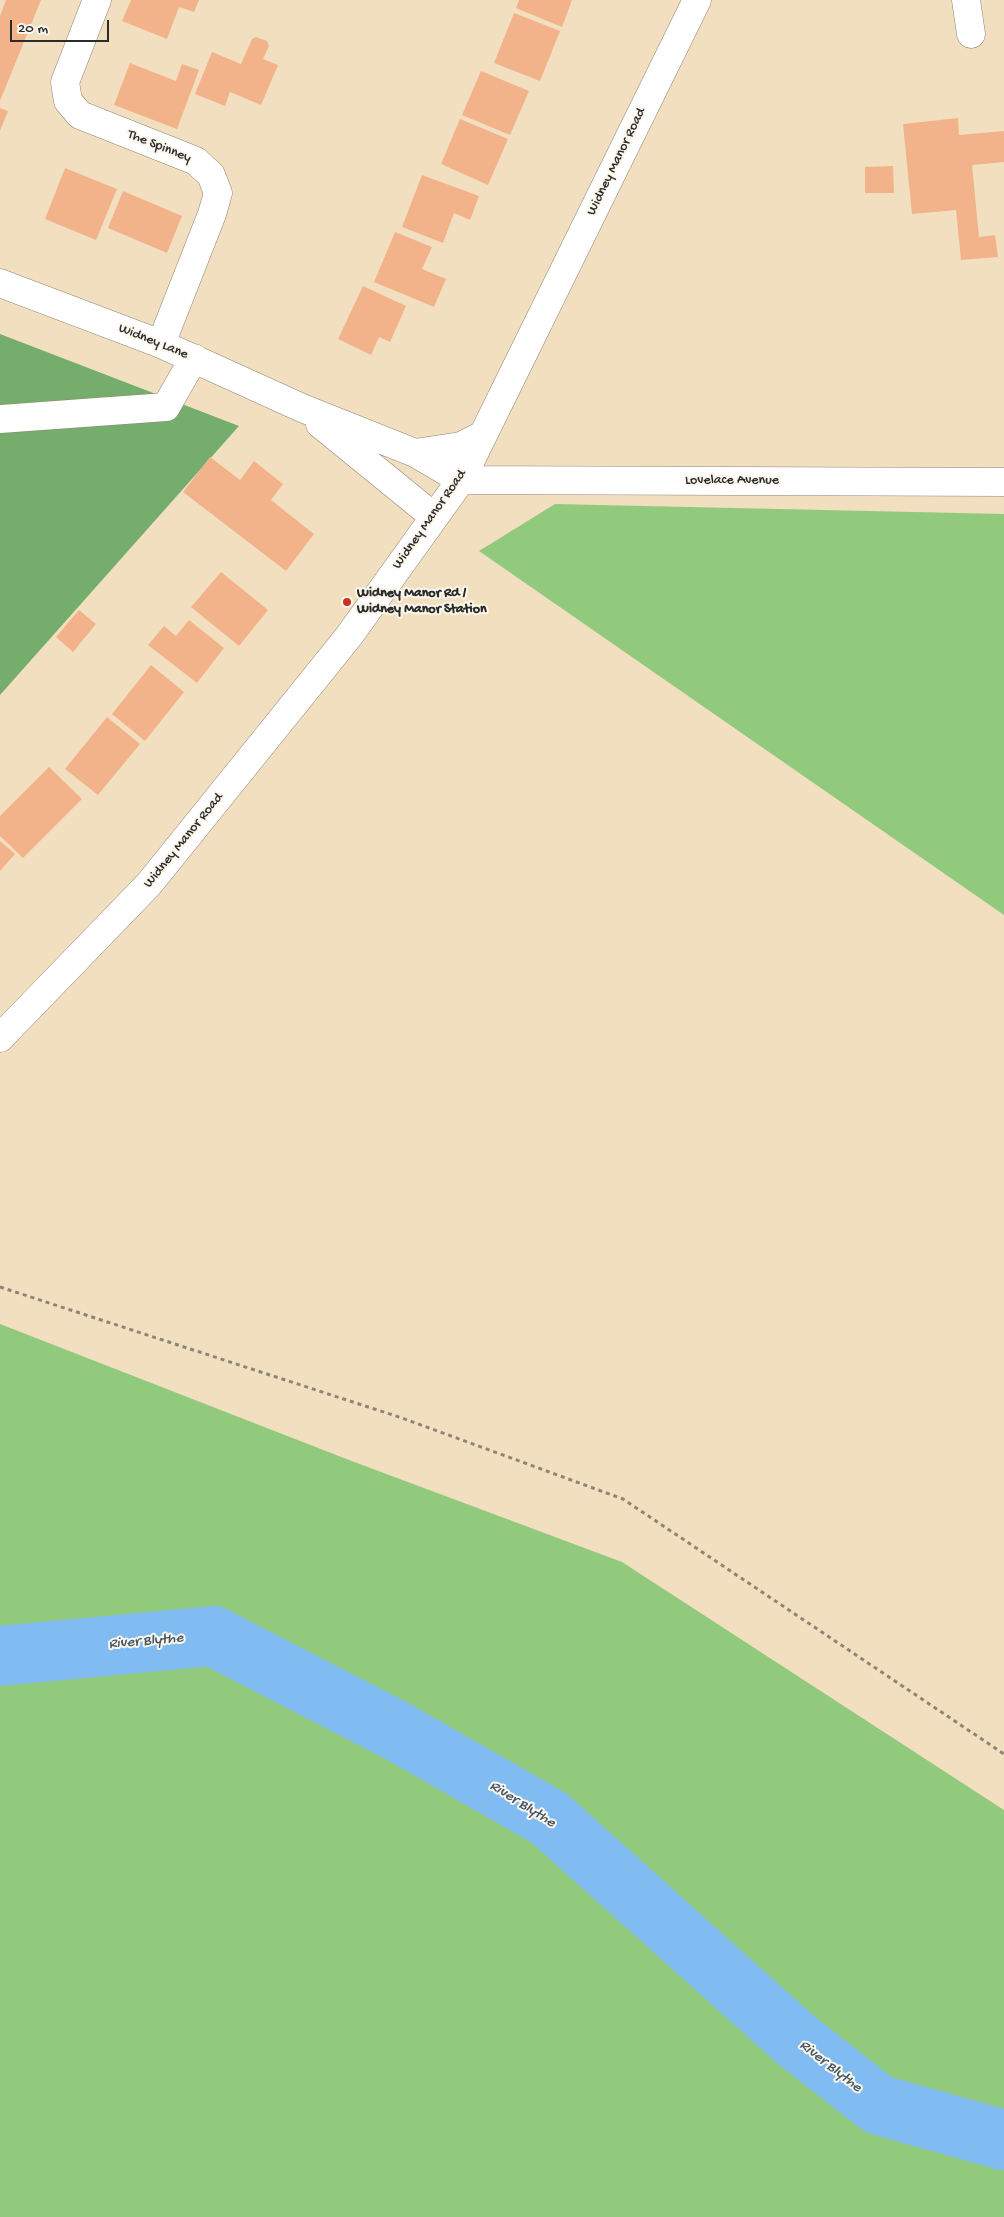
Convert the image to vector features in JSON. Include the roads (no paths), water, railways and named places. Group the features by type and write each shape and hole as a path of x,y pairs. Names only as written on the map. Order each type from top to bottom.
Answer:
{"street":[{"name":"The Spinney","path":"97,0 65,82 68,101 80,114 196,161 211,175 218,193 212,214 161,344"},
{"name":"Widney Manor Road","path":"0,1038 150,884 349,636 460,480 697,0"},
{"path":"966,0 971,34"},
{"name":"Widney Lane","path":"0,283 194,358 302,408 415,453 460,480"},
{"path":"0,419 166,407 194,358"},
{"name":"Widney Lane","path":"302,408 433,516"},
{"path":"415,453 461,446 482,435"},
{"name":"Lovelace Avenue","path":"460,480 1004,482"}],"waterway":[{"name":"River Blythe","path":"0,1656 213,1636 397,1731 549,1818 796,2040 879,2105 1004,2140"}],"place":[{"name":"Widney Manor Rd / Widney Manor Station","path":"347,602"}]}
